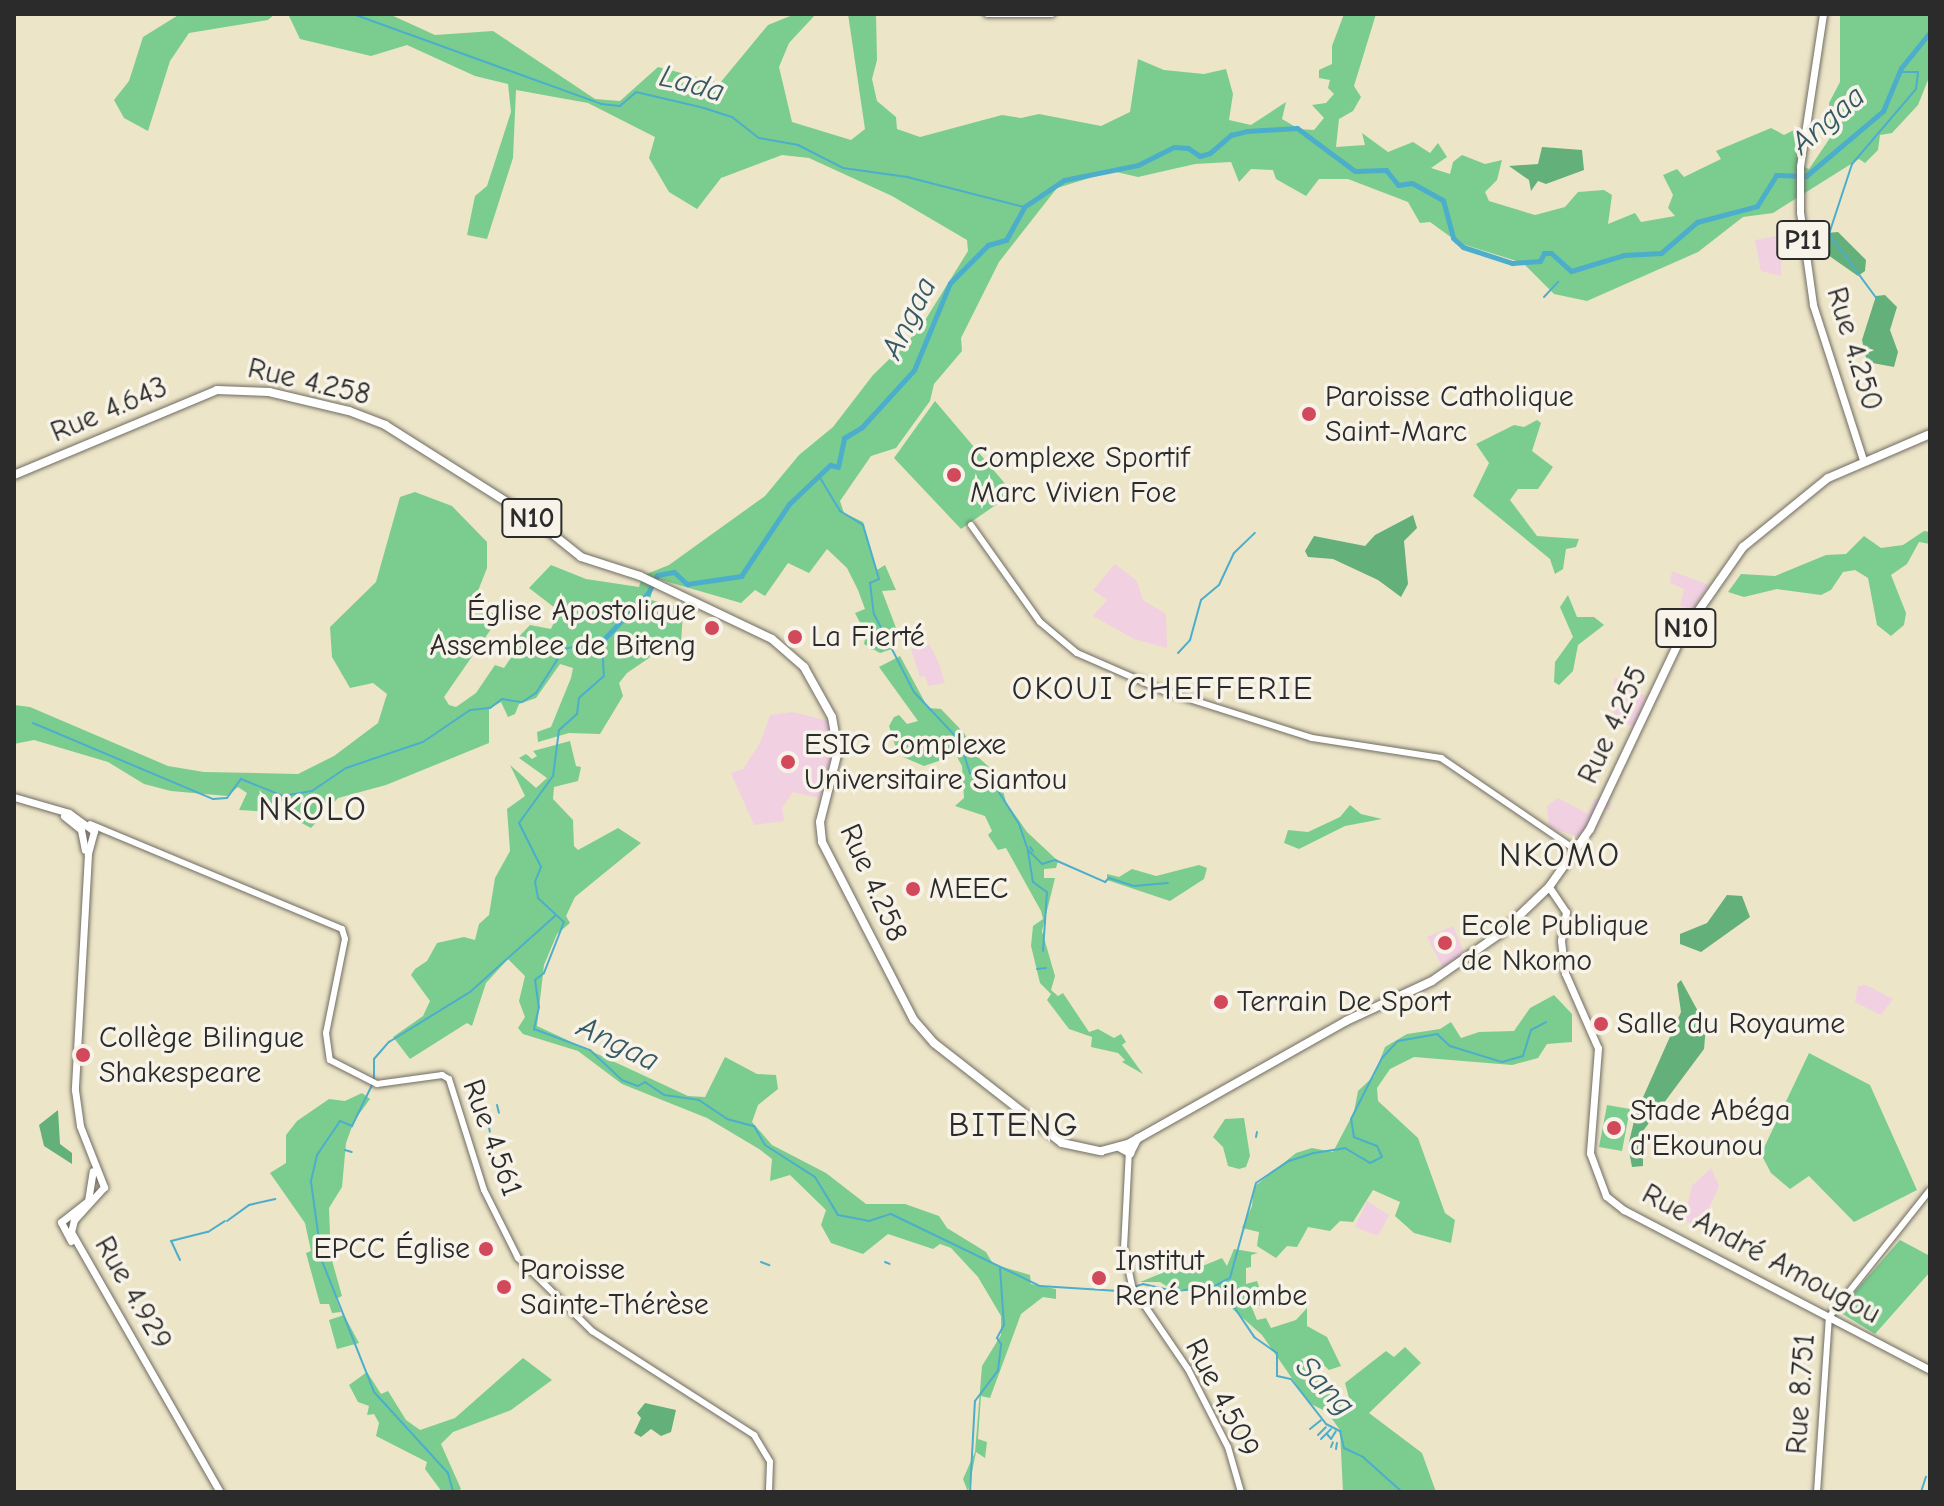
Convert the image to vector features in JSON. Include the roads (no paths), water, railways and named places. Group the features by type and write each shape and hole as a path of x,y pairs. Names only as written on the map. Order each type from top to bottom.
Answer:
{"highway":[{"name":"Rue 4.258","path":"222,389 251,388 363,415 476,482 581,557 640,576 784,646 804,667 835,727 838,751 820,822 822,842 914,1020 934,1043 1062,1143 1085,1151 1129,1148 1138,1137 1346,1021 1452,970 1501,933 1549,887"},
{"name":"Rue 4.643","path":"14,475 222,389"},
{"name":"N10","path":"1863,460 1930,434"},
{"name":"Rue 4.255","path":"1549,887 1576,850 1709,591 1773,519 1863,460"}],"main road":[{"path":"987,14 1052,14"},
{"name":"Rue 4.250","path":"1823,14 1800,166 1800,212 1813,305 1863,460"},
{"path":"971,525 1040,622 1077,653 1164,691 1312,738 1441,758 1576,850"},
{"path":"14,799 62,815 83,833"},
{"name":"Rue 4.561","path":"14,799 92,830 114,832 342,929 345,939 326,1033 330,1060 377,1084 442,1075 449,1079 484,1190 518,1258 592,1331 754,1435 770,1462 769,1492"},
{"path":"92,830 75,1090 84,1140 98,1188"},
{"path":"83,833 92,830 114,832"},
{"path":"83,833 71,1089 98,1188"},
{"name":"Rue André Amougou","path":"1549,887 1566,912 1561,941 1565,973 1598,1048 1600,1078 1590,1153 1601,1189 1624,1210 1930,1370"},
{"name":"Rue 4.509","path":"1129,1148 1124,1248 1132,1287 1188,1369 1228,1447 1241,1492"},
{"name":"Rue 4.929","path":"98,1188 64,1224 218,1492"},
{"name":"Rue 8.751","path":"1817,1492 1829,1317 1930,1190"}],"waterway":[{"name":"Lada","path":"353,14 601,104 620,106 636,92 704,108 732,117 759,138 798,145 843,168 907,177 1024,207"},
{"name":"Angaa","path":"602,641 648,593 657,575 674,572 687,584 741,576 789,504 830,465 838,467 844,438 862,427 914,370 950,283 988,245 1006,240 1024,207 1064,180 1138,165 1174,147 1188,148 1200,156 1210,153 1231,135 1297,128 1355,171 1386,170 1398,185 1412,183 1443,200 1453,238 1463,247 1512,263 1540,261 1544,253 1551,253 1571,271 1624,255 1661,253 1697,222 1757,206 1776,175 1806,176 1883,111 1901,68 1930,32"},
{"path":"1877,299 1829,234 1852,164 1916,89 1918,72 1901,72"},
{"path":"1544,297 1558,282"},
{"path":"819,476 840,511 863,525 879,579 870,583 874,614 914,692 960,741 970,773 988,775 1019,824 1028,850 1042,864 1055,860 1105,882 1109,878 1134,886 1168,883"},
{"path":"1178,653 1190,640 1201,600 1219,585 1234,553 1255,533"},
{"path":"877,638 880,644 887,640"},
{"path":"872,649 877,646 873,640"},
{"name":"Angaa","path":"33,723 213,799 227,798 241,779 283,796 312,791 346,768 423,742 470,710 490,708 502,699 522,702 536,693 564,649 602,641 604,676 579,698 577,714 559,730 553,776 519,823 541,867 535,882 538,898 564,922 544,973 535,980 539,1007 534,1029 590,1050 622,1080 638,1086 645,1082 664,1095 699,1100 727,1119 754,1126 765,1145 815,1177 838,1215 869,1221 891,1214 1040,1286 1119,1291 1143,1284 1174,1291 1210,1288 1232,1304 1254,1337 1277,1353 1277,1376 1291,1379 1326,1424 1340,1431 1344,1448 1363,1457 1402,1492"},
{"path":"1030,847 1033,851"},
{"path":"1028,851 1033,882 1047,892 1043,951"},
{"path":"374,1079 374,1059 389,1042 470,992 555,916"},
{"path":"1037,969 1046,968"},
{"path":"1211,1288 1230,1278 1256,1183 1289,1161 1314,1153 1345,1148 1370,1163 1382,1157 1377,1146 1354,1137 1351,1119 1382,1058 1398,1041 1437,1034 1450,1046 1502,1062 1523,1056 1531,1030 1546,1022"},
{"path":"372,1085 352,1126 340,1121 317,1155 311,1182 322,1261 374,1392 448,1473 453,1492"},
{"path":"497,1105 499,1113"},
{"path":"487,1117 490,1132"},
{"path":"1256,1137 1257,1132"},
{"path":"345,1150 352,1152"},
{"path":"227,1221 249,1205 275,1199"},
{"path":"180,1260 171,1241 208,1232 225,1221"},
{"path":"761,1262 769,1265"},
{"path":"885,1262 890,1264"},
{"path":"970,1492 975,1401 998,1370 1001,1344 997,1338 1004,1325 1000,1268"},
{"name":"Sang","path":"1310,1429 1321,1420"},
{"name":"Sang","path":"1318,1435 1326,1427"},
{"name":"Sang","path":"1321,1439 1331,1429"},
{"name":"Sang","path":"1327,1434 1331,1439 1336,1431"},
{"path":"1331,1447 1333,1442"},
{"path":"1336,1449 1337,1443"},
{"path":"1921,1492 1926,1477"}],"place":[{"name":"Paroisse Catholique Saint-Marc","path":"1309,414"},
{"name":"Complexe Sportif Marc Vivien Foe","path":"954,475"},
{"name":"Église Apostolique Assemblee de Biteng","path":"712,628"},
{"name":"La Fierté","path":"795,637"},
{"name":"ESIG Complexe Universitaire Siantou","path":"788,762"},
{"name":"MEEC","path":"913,889"},
{"name":"Ecole Publique de Nkomo","path":"1445,943"},
{"name":"Terrain De Sport","path":"1221,1002"},
{"name":"Salle du Royaume","path":"1601,1024"},
{"name":"Collège Bilingue Shakespeare","path":"83,1055"},
{"name":"Stade Abéga d'Ekounou","path":"1614,1128"},
{"name":"EPCC Église","path":"486,1249"},
{"name":"Institut René Philombe","path":"1099,1278"},
{"name":"Paroisse Sainte-Thérèse","path":"504,1287"}],"district":[{"name":"OKOUI CHEFFERIE","path":"1163,689"},
{"name":"NKOLO","path":"313,810"},
{"name":"NKOMO","path":"1560,856"},
{"name":"BITENG","path":"1014,1126"}]}
